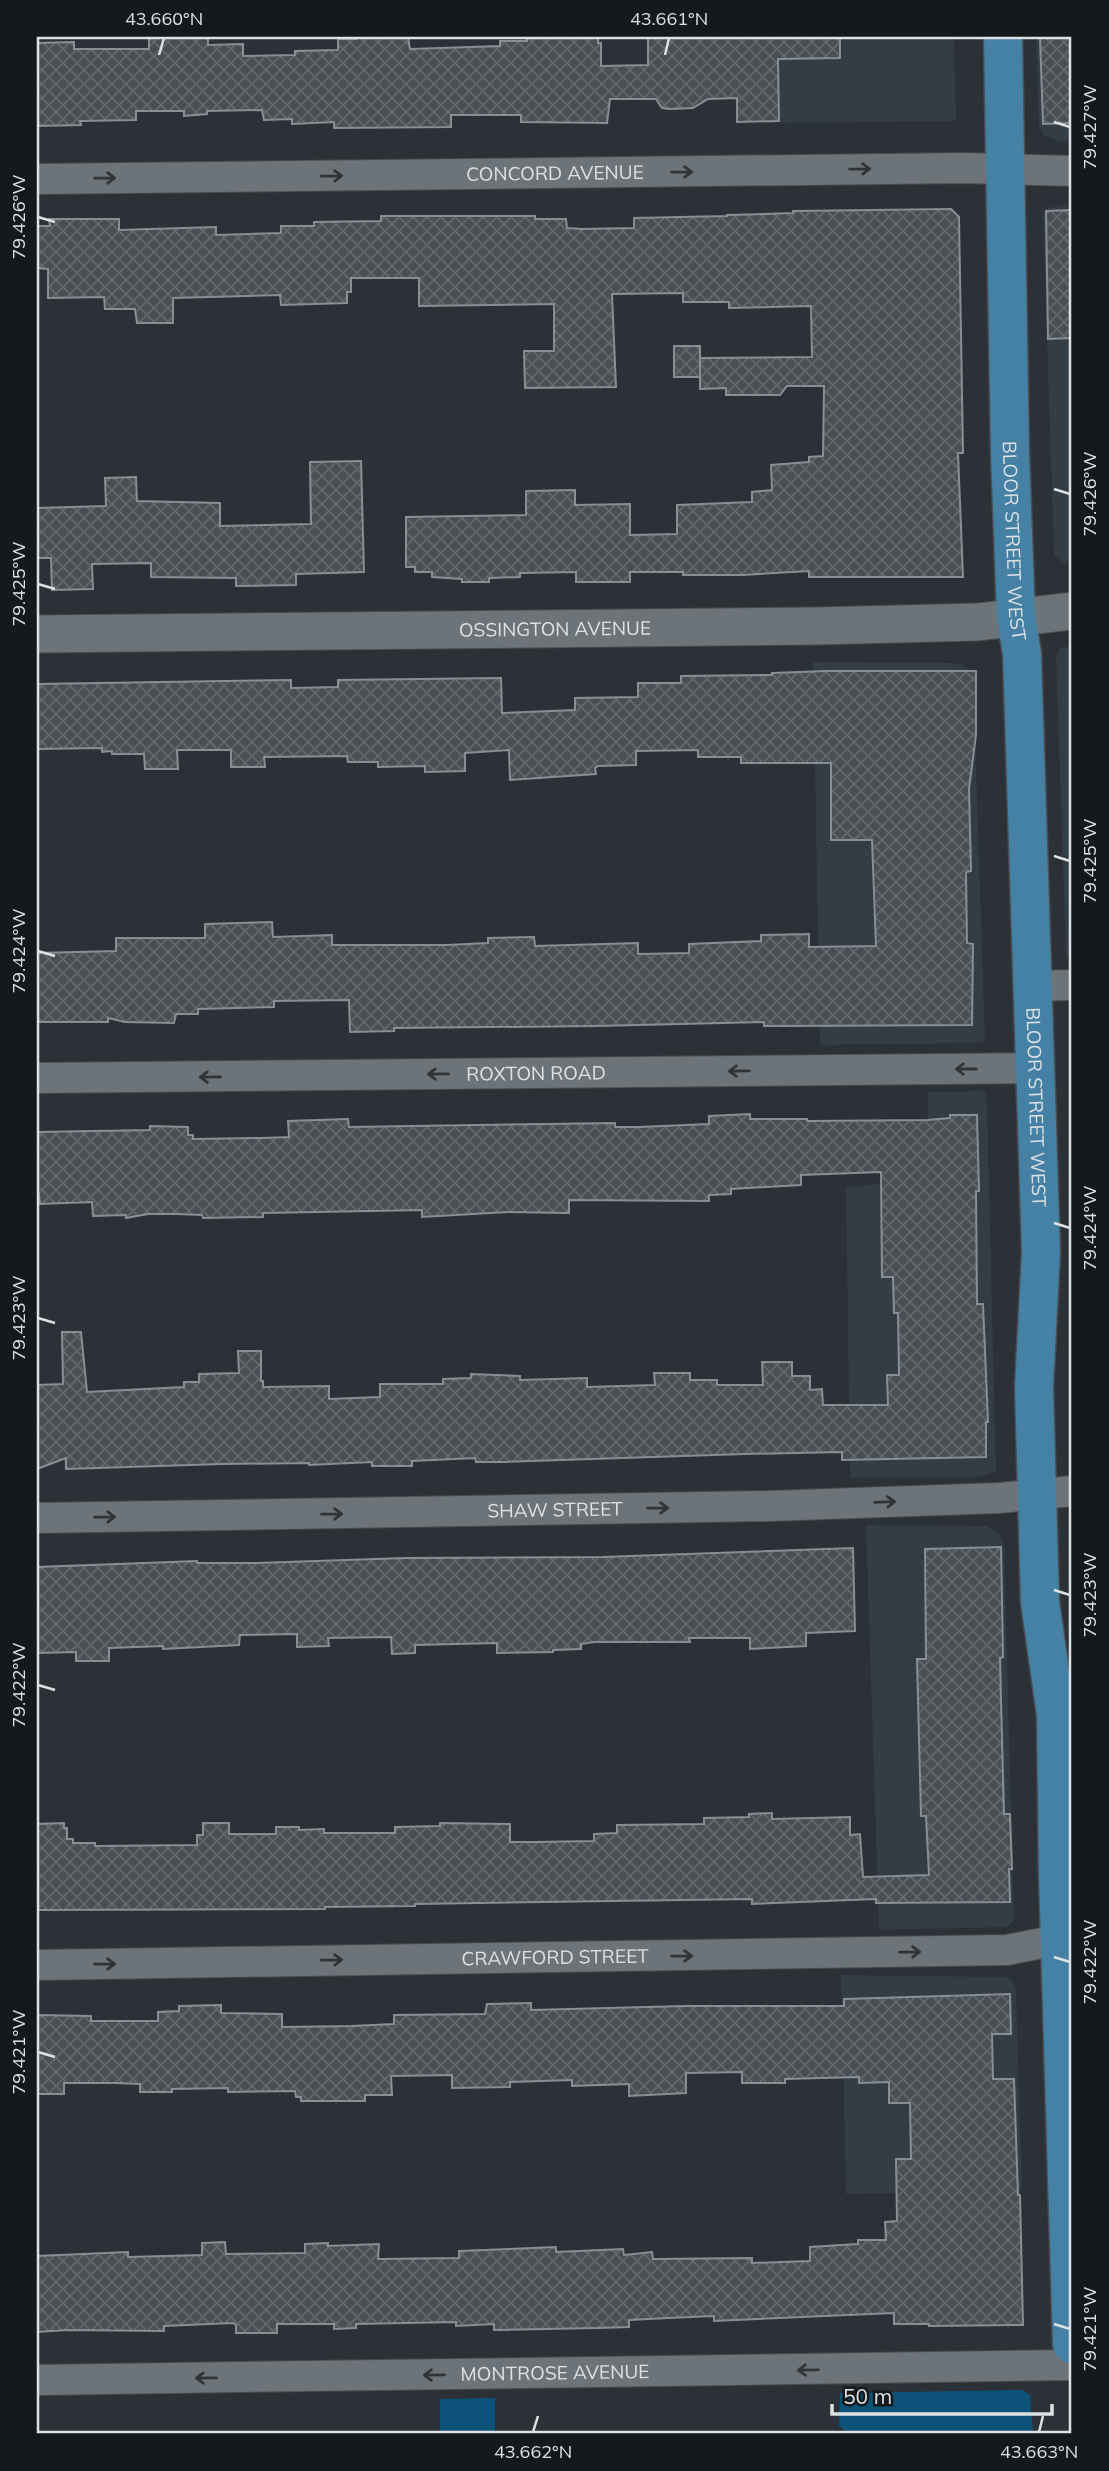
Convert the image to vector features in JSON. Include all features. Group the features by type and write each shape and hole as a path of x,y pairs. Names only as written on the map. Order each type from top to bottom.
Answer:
{"main road":[{"name":"BLOOR STREET WEST","path":"1003,37 1010,453 1016,616 1022,654 1041,1252 1034,1387 1055,1493 1041,1602 1056,1715 1066,1938 1072,2344"}],"street":[{"name":"CONCORD AVENUE","path":"37,179 1006,169 1072,171"},
{"name":"OSSINGTON AVENUE","path":"37,634 802,627 978,622 1072,611"},
{"path":"1032,986 1072,985"},
{"name":"ROXTON ROAD","path":"37,1078 1035,1068"},
{"name":"SHAW STREET","path":"37,1518 770,1506 1055,1493"},
{"name":"CRAWFORD STREET","path":"37,1965 1007,1950 1066,1938"},
{"name":"MONTROSE AVENUE","path":"37,2380 1072,2365"}],"shaded area":[{"path":"777,37 954,37 956,121 780,123"},
{"path":"1036,37 1072,37 1072,141 1058,141 1044,135 1039,126"},
{"path":"1072,204 1072,563 1064,563 1054,555 1043,215 1048,208"},
{"path":"1072,645 1072,961 1066,956 1056,656 1060,649"},
{"path":"813,662 952,663 965,666 973,672 985,1041 820,1045"},
{"path":"985,1091 996,1471 980,1477 850,1478 846,1188 928,1176 928,1092"},
{"path":"866,1525 987,1526 1000,1534 1004,1545 1014,1921 1007,1927 879,1930"},
{"path":"841,1975 1005,1977 1013,1981 1016,1992 1022,2190 846,2194"},
{"path":"1023,2390 1030,2395 1033,2434 849,2434 839,2426 840,2393"},
{"path":"495,2398 495,2434 440,2434 440,2399"}],"building":[{"path":"149,37 208,37 208,45 243,44 243,56 295,55 295,51 338,50 338,39 356,37 408,37 410,49 500,46 500,41 527,41 527,37 598,37 598,43 601,43 601,66 648,65 648,37 840,37 840,58 778,59 779,121 737,122 737,98 708,99 693,108 670,109 662,108 656,99 610,99 607,123 521,122 521,115 451,115 451,127 334,128 334,122 292,124 292,119 264,120 262,110 207,111 207,114 184,116 184,111 136,111 136,120 80,121 81,125 37,126 37,43 74,42 74,49 149,49"},
{"path":"1040,37 1072,37 1072,123 1043,124"},
{"path":"951,209 959,217 963,453 958,453 963,577 809,577 809,571 742,575 630,572 630,582 576,582 576,572 520,573 520,577 489,578 489,582 462,582 462,579 432,577 432,572 415,572 415,567 406,567 406,517 526,515 526,491 575,490 575,505 630,504 630,535 677,534 677,505 752,502 752,492 772,490 771,465 809,462 809,457 823,456 824,386 787,386 780,395 726,395 726,388 700,389 700,358 812,357 811,306 729,308 729,302 683,302 683,293 612,294 616,387 525,388 524,351 554,351 554,304 419,306 419,278 351,278 351,292 347,292 347,303 281,305 280,295 173,298 173,323 137,323 135,309 105,309 104,297 48,298 48,269 37,268 37,226 50,226 49,219 119,219 119,230 216,227 216,235 281,233 281,226 314,226 314,222 381,221 381,216 535,216 535,219 566,219 567,228 582,229 634,228 634,218 793,211"},
{"path":"1072,210 1072,338 1048,339 1046,211"},
{"path":"674,346 700,346 700,377 674,377"},
{"path":"361,461 364,572 296,574 296,585 236,586 236,578 151,577 151,563 92,564 93,589 52,590 51,558 37,558 37,508 106,506 105,478 136,477 137,501 220,503 220,526 311,524 310,462"},
{"path":"827,671 976,671 976,735 969,789 971,871 966,872 967,943 973,944 972,1025 764,1026 764,1022 394,1028 394,1031 350,1032 349,1000 274,1001 274,1007 198,1009 198,1014 176,1014 174,1023 125,1022 108,1018 108,1022 37,1022 37,953 116,951 116,938 205,938 205,924 272,922 273,937 332,935 332,945 447,945 488,943 488,938 534,937 535,946 638,943 638,954 689,953 689,944 761,941 761,935 809,934 809,947 876,946 872,840 831,840 831,763 741,763 741,757 698,757 698,750 636,751 636,765 598,766 595,768 596,774 510,780 509,750 465,753 465,771 425,772 425,766 378,767 378,762 348,762 347,756 264,757 265,767 231,767 231,750 177,750 178,769 145,769 144,754 112,754 112,751 102,752 102,748 37,749 37,684 291,680 291,688 338,687 338,680 501,678 502,713 575,710 575,698 638,697 638,683 681,683 681,676 772,675"},
{"path":"750,1114 750,1119 807,1121 927,1120 950,1118 950,1115 977,1115 977,1304 983,1304 988,1422 986,1457 842,1460 842,1452 502,1462 476,1462 475,1458 412,1461 412,1466 372,1466 372,1462 66,1469 66,1458 37,1469 37,1385 63,1384 62,1332 81,1332 87,1392 184,1387 184,1382 199,1382 199,1374 239,1373 238,1351 261,1351 263,1387 329,1386 329,1399 380,1397 380,1384 443,1384 443,1379 471,1378 471,1374 520,1376 520,1380 587,1378 587,1387 655,1385 654,1373 690,1373 690,1380 717,1380 717,1385 763,1385 762,1362 792,1362 792,1376 810,1376 810,1390 822,1389 823,1405 888,1405 887,1375 899,1375 898,1313 894,1313 893,1277 882,1277 881,1172 801,1175 801,1185 731,1189 731,1194 709,1195 709,1201 569,1200 569,1213 508,1212 422,1217 422,1210 263,1213 263,1217 203,1218 202,1215 148,1214 126,1218 126,1215 93,1216 92,1202 40,1204 37,1194 37,1132 150,1130 150,1126 188,1127 188,1135 193,1135 193,1139 262,1138 289,1137 288,1121 348,1119 349,1127 615,1123 615,1127 639,1127 709,1124 709,1116"},
{"path":"1001,1547 1001,1701 1004,1814 1010,1814 1010,1902 876,1903 876,1899 752,1904 752,1899 415,1904 325,1909 37,1910 37,1824 64,1823 67,1839 73,1839 73,1843 95,1843 95,1846 197,1845 197,1835 203,1835 203,1823 229,1823 229,1834 276,1834 276,1827 324,1829 324,1833 395,1833 395,1827 440,1826 440,1823 510,1824 510,1842 535,1842 594,1841 594,1834 617,1833 617,1825 704,1824 704,1818 749,1817 749,1814 772,1813 772,1819 850,1817 850,1835 860,1834 863,1877 929,1875 926,1816 921,1816 917,1659 926,1659 925,1549"},
{"path":"853,1548 855,1631 806,1633 806,1646 750,1649 750,1638 689,1638 690,1642 594,1642 581,1644 581,1649 553,1652 497,1653 497,1643 415,1645 415,1653 392,1654 391,1637 328,1638 329,1646 297,1647 297,1634 240,1635 239,1645 163,1649 163,1646 109,1648 109,1661 76,1661 76,1652 37,1653 37,1567 197,1561 257,1563 405,1558 603,1557"},
{"path":"1010,1994 1011,2034 992,2034 993,2079 1014,2079 1023,2325 894,2324 894,2313 714,2321 714,2316 668,2318 629,2320 629,2327 597,2328 494,2330 494,2324 456,2326 456,2322 356,2324 356,2328 334,2329 334,2324 277,2324 277,2333 236,2333 236,2325 233,2323 164,2326 164,2331 37,2332 37,2256 128,2252 128,2257 202,2255 202,2243 225,2242 226,2254 305,2253 305,2244 379,2244 378,2259 459,2258 459,2251 556,2247 556,2252 623,2249 624,2255 652,2252 653,2259 752,2258 752,2263 810,2261 810,2247 858,2244 858,2240 886,2240 885,2222 897,2221 896,2159 911,2159 910,2103 889,2103 889,2082 859,2083 859,2077 785,2079 785,2083 742,2083 742,2072 686,2073 686,2093 629,2096 629,2084 572,2086 572,2080 510,2082 510,2087 452,2088 452,2075 391,2076 392,2095 365,2095 365,2101 301,2101 301,2097 296,2097 295,2091 228,2092 228,2088 140,2092 140,2084 115,2083 64,2083 64,2094 37,2094 37,2015 91,2016 91,2021 158,2021 158,2012 179,2011 179,2006 221,2005 221,2013 282,2014 282,2027 351,2026 394,2024 394,2015 485,2014 487,2004 531,2003 531,2010 844,2006 844,1999"}]}
